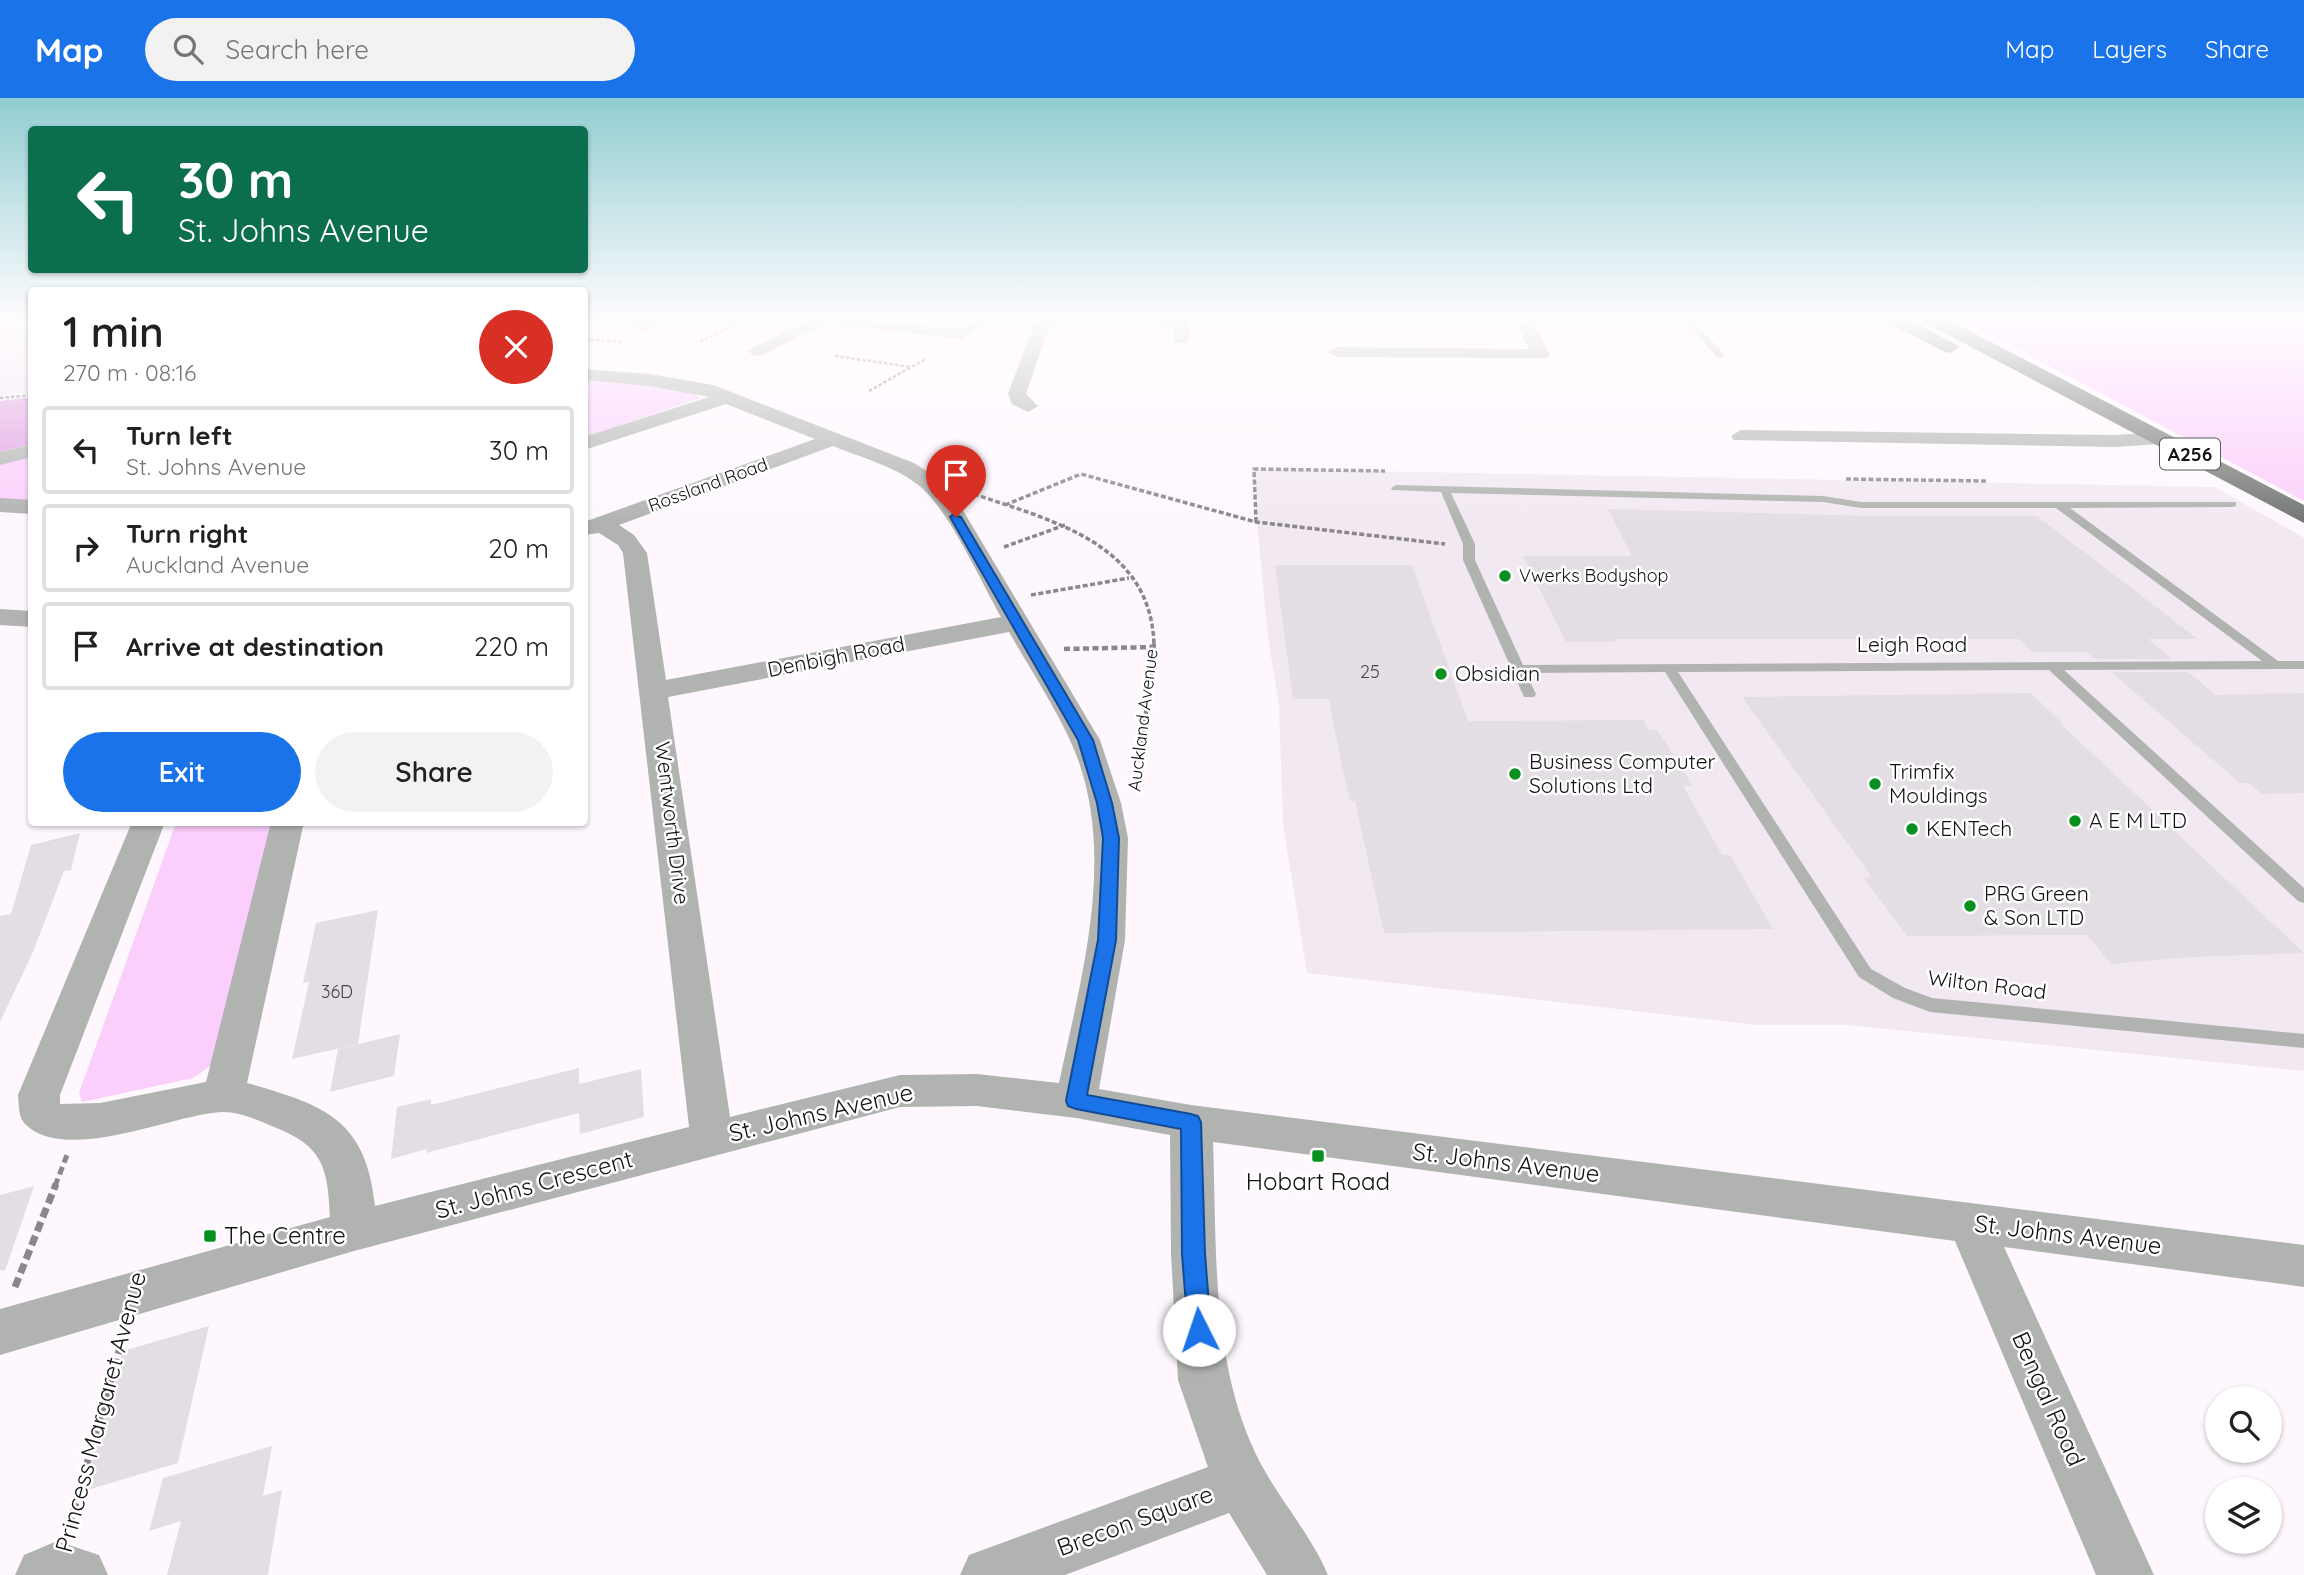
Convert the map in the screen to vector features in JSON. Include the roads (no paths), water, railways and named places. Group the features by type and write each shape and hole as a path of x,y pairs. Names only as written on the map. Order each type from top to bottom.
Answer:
{"main road":[{"name":"A256","path":"2037,386 2159,438 2304,515"},
{"name":"A256","path":"2064,386 2132,425"}],"street":[{"name":"Auckland Avenue","path":"688,386 727,397 906,468 928,482 947,502 1085,740 1105,803 1111,838 1107,940 1076,1101"},
{"path":"1020,386 1017,394 1019,400 1028,407"},
{"path":"588,443 727,397"},
{"path":"2035,426 2056,440"},
{"path":"1741,436 2056,440 2159,438"},
{"name":"Rossland Road","path":"593,527 832,440"},
{"path":"0,458 28,451"},
{"path":"0,505 28,508"},
{"name":"Wentworth Drive","path":"593,527 626,540 635,553 712,1138"},
{"name":"Denbigh Road","path":"654,691 1011,611"},
{"path":"0,617 28,619"},
{"path":"147,826 39,1095 40,1113 50,1122 107,1119 223,1096 299,1118 329,1133 345,1158 354,1231"},
{"path":"223,1096 287,826"},
{"name":"St. Johns Avenue","path":"712,1138 900,1091 977,1090 1076,1101 1191,1122 2304,1266"},
{"path":"1191,1122 1194,1254 1203,1380 1241,1482 1298,1575"},
{"name":"St. Johns Crescent","path":"0,1332 354,1231 712,1138"},
{"name":"Bengal Road","path":"1970,1222 2125,1575"},
{"name":"Brecon Square","path":"989,1575 1241,1482"}],"lane":[{"path":"1396,488 1823,499 1861,505 2232,505"},
{"path":"1445,490 1469,546 1469,561 1530,694"},
{"path":"2058,504 2274,665"},
{"name":"Leigh Road","path":"1520,668 2304,665"},
{"path":"2052,666 2304,897"},
{"name":"Wilton Road","path":"1668,667 1865,973 1881,983 1930,1005 2304,1041"}],"place":[{"name":"Vwerks Bodyshop","path":"1505,576"},
{"name":"Obsidian","path":"1441,674"},
{"name":"Business Computer Solutions Ltd","path":"1515,774"},
{"name":"Trimfix Mouldings","path":"1875,784"},
{"name":"A E M LTD","path":"2075,821"},
{"name":"KENTech","path":"1912,829"},
{"name":"PRG Green & Son LTD","path":"1970,906"},
{"name":"Hobart Road","path":"1318,1156"},
{"name":"The Centre","path":"210,1236"}]}
